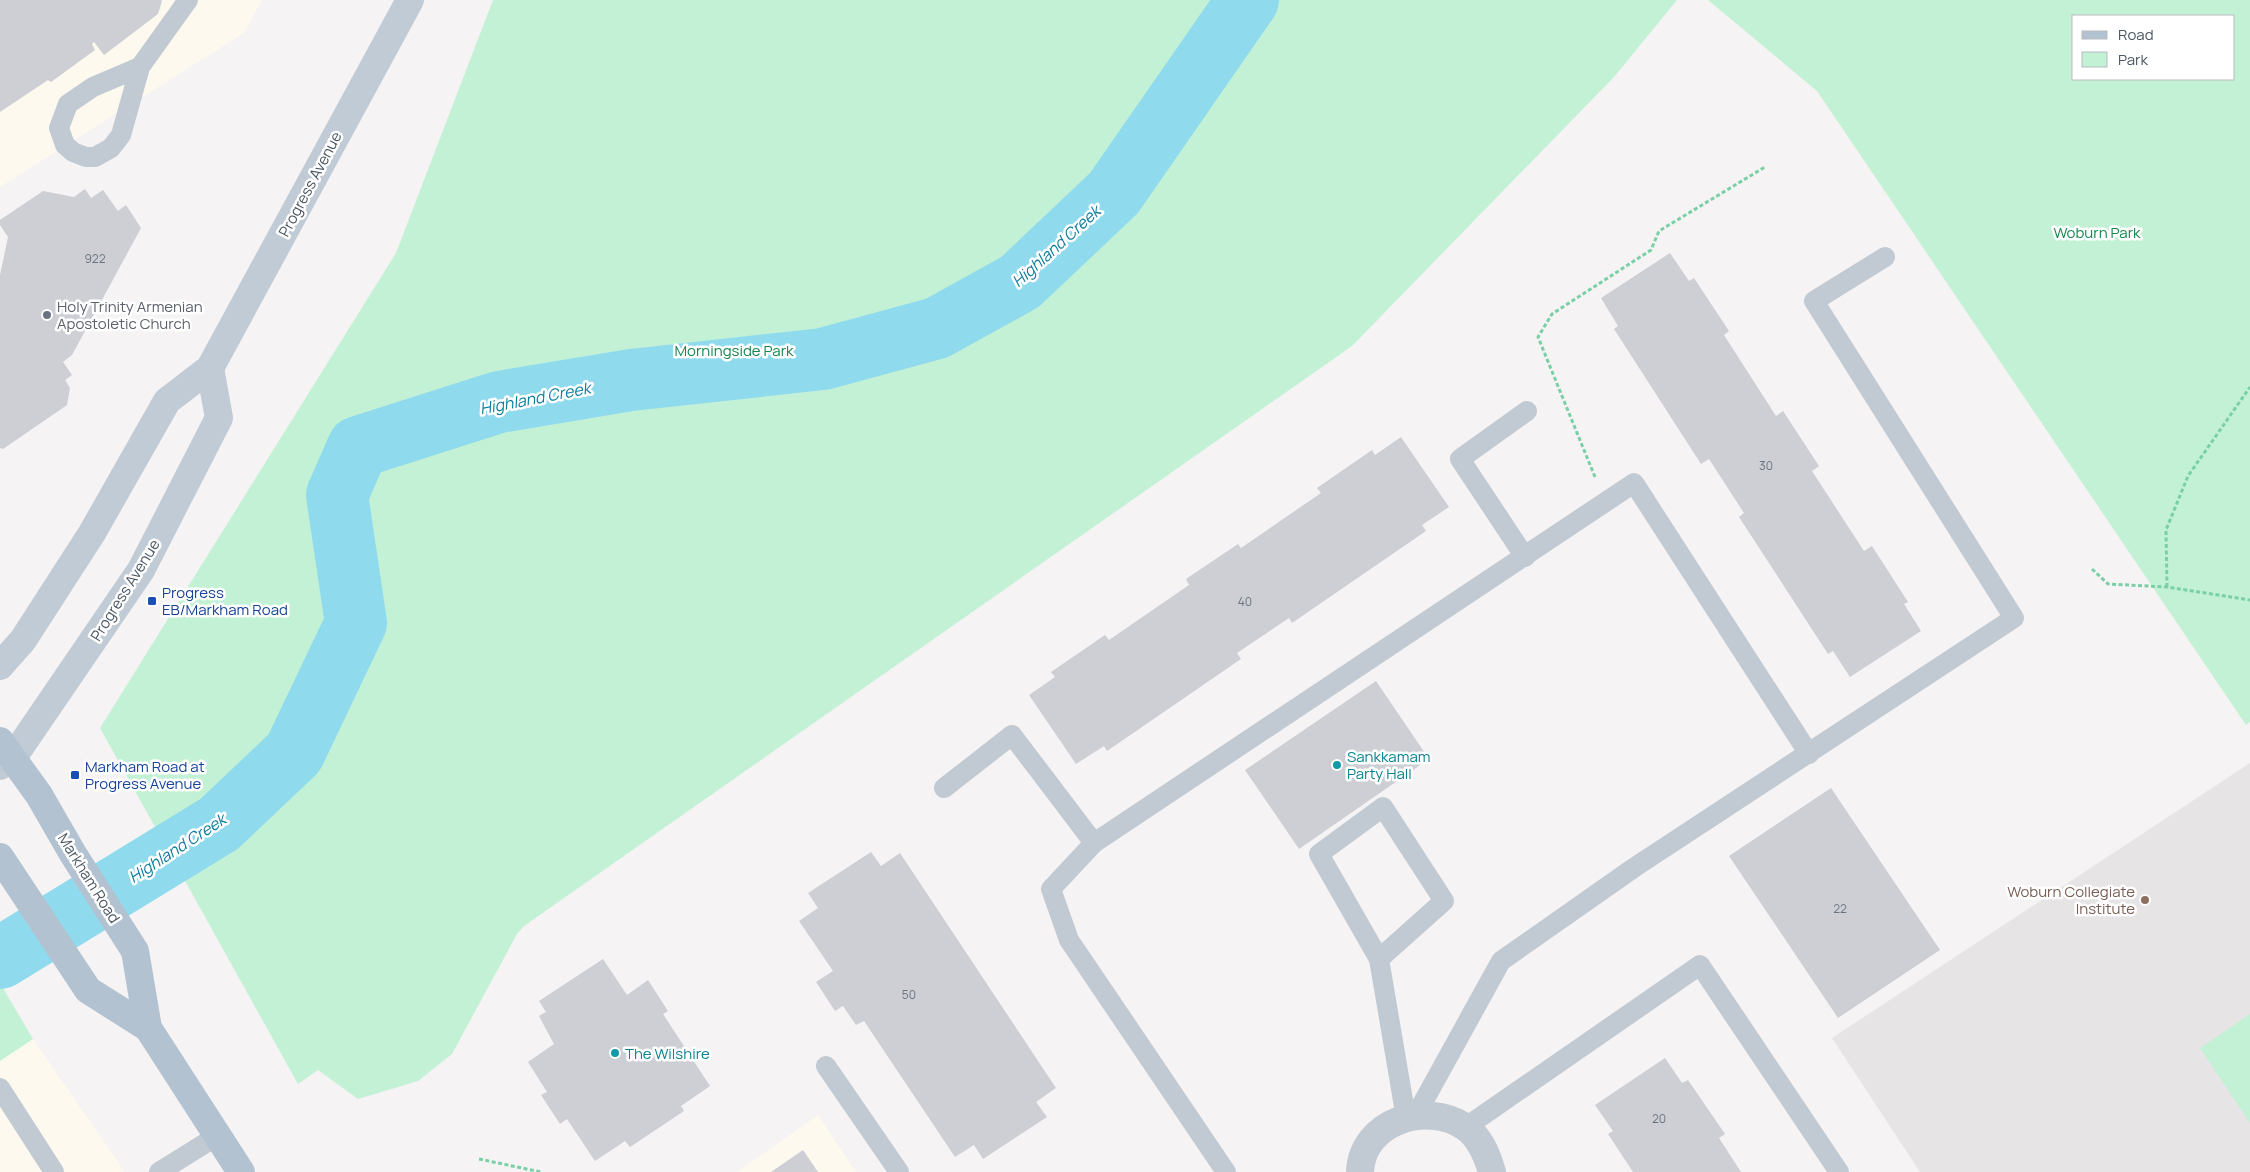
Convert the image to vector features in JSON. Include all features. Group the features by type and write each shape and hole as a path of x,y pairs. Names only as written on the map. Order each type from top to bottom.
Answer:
{"main road":[{"name":"Progress Avenue","path":"0,666 23,640 92,533 167,401 210,368 410,0"},
{"name":"Progress Avenue","path":"4,755 141,570 219,418 210,368"},
{"name":"Markham Road","path":"4,755 39,795 73,854 135,951 148,1028 241,1172"},
{"name":"Markham Road","path":"0,857 88,990 148,1028"}],"street":[{"path":"1360,1172 1360,1164 1372,1140 1392,1123 1411,1116 1442,1116 1466,1127 1483,1146 1492,1172"}],"lane":[{"path":"140,67 93,87 68,104 59,128 65,145 73,152 86,157 95,157 111,148 121,135 140,67 188,0"},
{"path":"1411,1116 1501,961 1635,867 2014,618 1814,301 1885,257"},
{"path":"1525,557 1460,459 1527,411"},
{"path":"1226,1172 1069,940 1052,889 1094,843 1634,483 1808,754"},
{"path":"944,788 1012,735 1094,843"},
{"path":"1379,959 1444,901 1383,807 1319,854 1379,959 1411,1116"},
{"path":"1466,1127 1700,965 1839,1172"},
{"path":"826,1066 899,1172"},
{"path":"0,1088 54,1172"},
{"path":"159,1172 217,1136"}],"path":[{"path":"1604,503 1593,469 1538,337 1552,314 1651,250 1659,231 1765,167"},
{"path":"2167,587 2166,530 2188,476 2250,387"},
{"path":"2092,569 2108,584 2167,587 2250,600"},
{"path":"479,1159 541,1172"}],"shaded area":[{"path":"0,0 262,0 244,33 0,187"},
{"name":"Woburn Collegiate Institute","path":"2250,763 2250,1172 1920,1172 1832,1038"},
{"path":"33,1039 125,1172 0,1172 0,1061"},
{"path":"818,1115 856,1172 737,1172"}],"green space":[{"name":"Morningside Park","path":"493,0 1677,0 1614,77 1352,346 524,926 517,934 452,1054 418,1081 358,1099 318,1070 298,1084 100,728 396,253"},
{"name":"Woburn Park","path":"1708,0 2250,0 2250,722 2246,725 1817,91"},
{"path":"0,983 33,1039 0,1061"},
{"path":"2250,1014 2250,1123 2200,1048"}],"building":[{"path":"0,0 162,1 158,14 104,55 94,42 92,44 95,50 51,82 48,80 0,112"},
{"name":"Holy Trinity Armenian Apostoletic Church","path":"85,189 91,198 103,190 118,211 126,205 141,228 72,355 63,362 72,375 65,380 70,388 67,405 3,449 0,448 0,275 8,237 0,225 0,220 43,191 74,197"},
{"path":"1670,253 1689,281 1694,278 1729,331 1724,335 1776,416 1783,411 1819,466 1812,471 1864,551 1872,546 1908,602 1904,604 1921,631 1850,677 1833,651 1828,654 1739,517 1744,513 1709,459 1701,464 1614,329 1618,326 1601,298"},
{"path":"1401,437 1449,507 1422,525 1426,531 1292,623 1289,618 1237,653 1241,659 1107,751 1104,746 1076,764 1029,695 1055,677 1051,672 1105,635 1109,640 1189,585 1186,579 1238,544 1241,548 1321,493 1317,488 1372,450 1375,455"},
{"name":"Sankkamam Party Hall","path":"1376,681 1429,759 1299,849 1245,770"},
{"path":"1831,788 1940,950 1838,1018 1729,856"},
{"path":"871,852 881,866 900,853 1056,1088 1036,1102 1047,1117 983,1159 974,1145 955,1157 864,1021 856,1025 843,1006 835,1011 816,982 833,971 799,921 818,908 808,893"},
{"name":"The Wilshire","path":"603,959 627,995 648,980 668,1011 663,1014 710,1086 681,1106 684,1111 630,1147 625,1141 595,1161 567,1119 560,1124 541,1095 547,1092 528,1062 554,1044 539,1016 546,1012 539,1001"},
{"path":"1665,1058 1682,1083 1688,1080 1725,1134 1719,1138 1741,1172 1633,1172 1608,1134 1613,1131 1595,1105"},
{"path":"803,1150 818,1172 771,1172"}],"waterway":[{"name":"Highland Creek","path":"0,958 219,824 294,753 356,623 337,495 358,447 499,402 631,380 823,359 937,328 1020,282 1114,193 1248,0"}],"place":[{"name":"Holy Trinity Armenian Apostoletic Church","path":"47,315"},
{"name":"Progress EB/Markham Road","path":"152,601"},
{"name":"Sankkamam Party Hall","path":"1337,765"},
{"name":"Markham Road at Progress Avenue","path":"75,775"},
{"name":"Woburn Collegiate Institute","path":"2145,900"},
{"name":"The Wilshire","path":"615,1053"}]}
